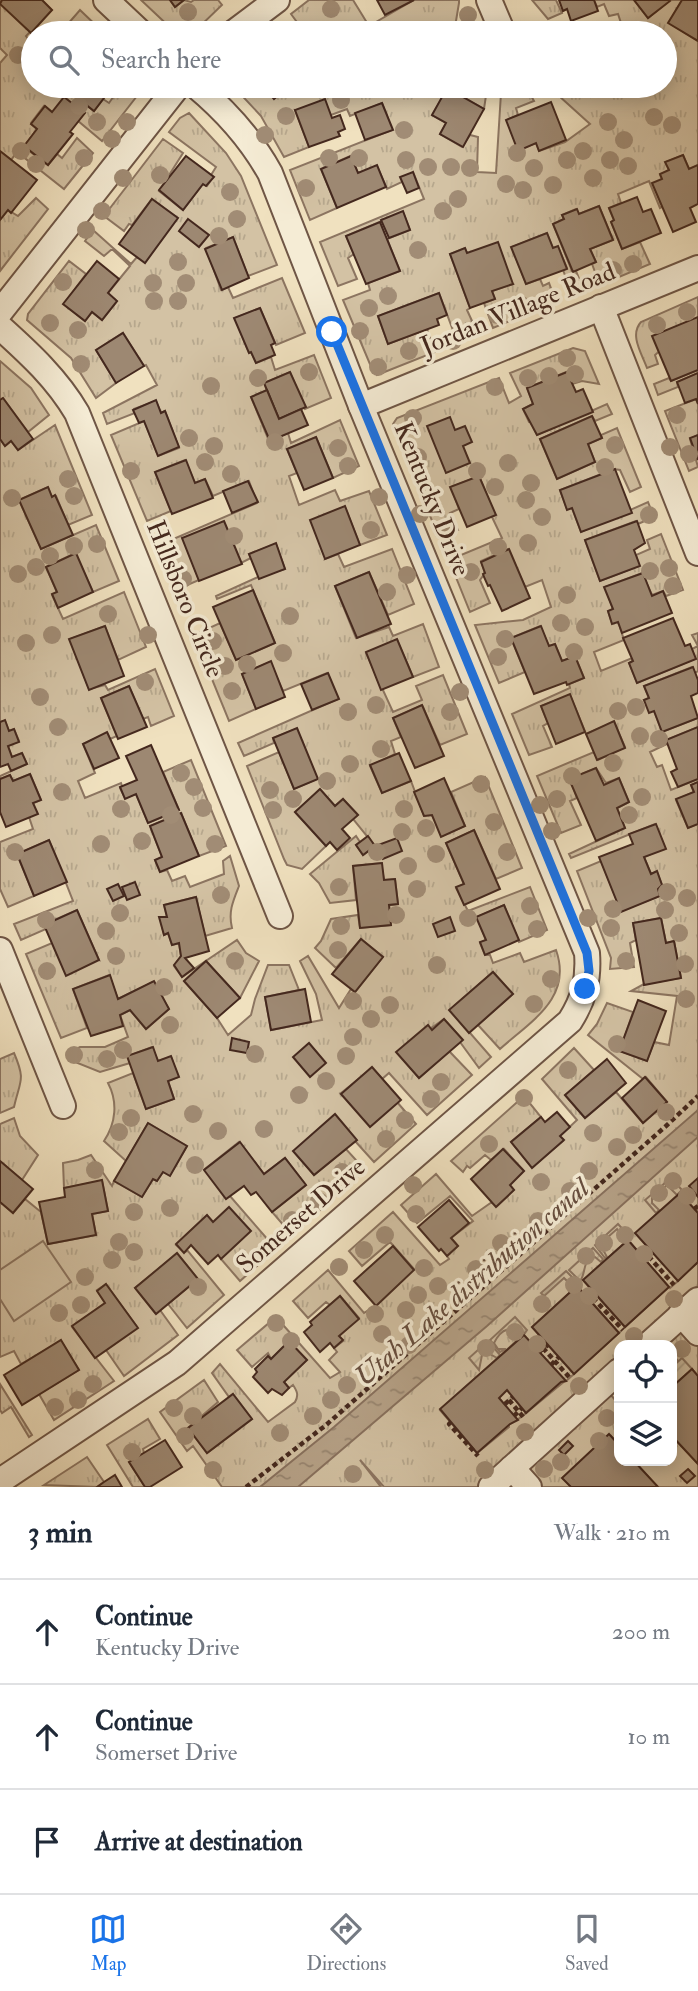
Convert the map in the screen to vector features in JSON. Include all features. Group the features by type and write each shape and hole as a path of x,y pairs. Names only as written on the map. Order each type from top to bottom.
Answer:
{"street":[{"path":"106,0 128,21"},
{"path":"249,21 277,0"},
{"path":"489,0 498,21"},
{"path":"0,312 169,98"},
{"name":"Kentucky Drive","path":"209,98 232,120 262,158 270,173 361,406 587,953"},
{"name":"Jordan Village Road","path":"361,406 698,268"},
{"path":"601,307 698,553"},
{"name":"Hillsboro Circle","path":"0,327 43,366 77,413 281,916"},
{"path":"0,950 63,1107"},
{"name":"Somerset Drive","path":"0,1481 177,1363 570,1021 578,1009 585,989 589,971 587,953"},
{"path":"654,1340 690,1307 698,1333"},
{"path":"491,1487 614,1376"},
{"path":"512,1468 529,1487"}],"path":[{"path":"246,1487 326,1425 698,1096"},
{"path":"643,1250 674,1285"},
{"path":"593,1298 623,1330"},
{"path":"543,1348 570,1378"},
{"path":"509,1401 524,1418"},
{"path":"451,1422 449,1424 478,1456"}],"green space":[{"path":"0,0 42,0 52,10 41,21 21,21 21,98 77,98 94,111 103,99 109,103 113,98 135,98 102,141 78,121 52,112 44,106 31,123 37,129 24,147 48,165 57,154 62,158 77,138 93,153 64,189 17,152 11,160 0,151 0,63 7,55 0,48"},
{"path":"141,0 170,0 175,7 184,0 218,0 222,5 205,21 163,21"},
{"path":"309,0 353,0 366,21 296,21 291,14"},
{"path":"414,0 459,0 456,21 378,21"},
{"path":"532,0 556,0 562,13 548,19"},
{"path":"594,0 634,0 648,18 670,0 682,0 670,21 620,21 618,14 609,16 604,4 597,7"},
{"path":"80,10 91,21 70,21"},
{"path":"677,28 698,41 698,165 689,169 683,155 666,162 669,170 660,175 660,208 649,181 618,194 621,203 609,208 614,220 611,222 622,249 640,242 650,264 600,285 592,264 596,262 590,249 613,240 599,206 579,214 576,209 562,215 564,219 553,224 572,271 576,271 584,291 573,296 563,270 567,268 558,247 553,248 547,233 512,247 526,284 540,279 543,286 549,283 556,302 493,328 484,303 495,299 492,291 513,284 467,253 465,248 450,254 470,308 467,310 478,334 457,341 439,293 378,316 388,344 427,329 435,352 377,375 343,300 370,290 368,283 400,271 387,239 410,230 403,212 346,236 354,254 348,258 357,279 338,286 320,242 424,199 413,172 402,182 387,189 377,166 358,173 350,156 321,169 337,208 310,220 290,170 392,130 382,103 350,116 347,109 331,115 295,110 309,147 284,157 261,116 244,98 442,98 432,115 446,123 440,134 462,147 470,135 478,137 477,172 496,173 501,98 532,98 534,101 516,108 518,115 507,120 518,150 536,143 539,151 565,142 590,124 561,98 677,98"},
{"path":"465,98 486,98 484,109"},
{"path":"189,113 226,153 241,176 277,265 248,276 233,237 206,248 221,290 228,287 233,298 282,278 305,333 276,345 260,308 235,318 249,353 251,352 256,363 271,357 275,370 314,355 331,398 305,409 290,372 264,383 267,390 251,397 269,441 288,433 291,443 340,420 359,466 333,478 316,437 287,449 297,473 289,476 299,505 335,490 340,501 369,491 387,535 360,545 345,507 325,559 338,554 344,567 392,549 414,604 388,615 369,572 335,586 356,638 389,627 393,636 423,624 439,667 413,677 397,640 366,653 393,712 422,700 416,686 443,675 467,734 440,745 422,705 393,718 401,737 391,741 395,754 370,766 382,793 411,781 424,816 432,815 442,836 465,826 451,792 485,777 522,868 496,879 474,830 446,843 464,884 456,888 468,911 530,887 547,930 519,942 504,905 477,917 486,940 480,943 485,955 490,955 493,963 520,953 524,962 556,950 560,967 559,982 546,1007 500,1049 478,1025 513,994 493,972 450,1010 491,1057 479,1068 460,1042 462,1039 444,1019 397,1052 419,1078 449,1051 472,1075 427,1115 389,1073 382,1079 372,1068 341,1093 397,1102 416,1124 374,1162 355,1141 357,1140 294,1151 314,1175 346,1149 365,1170 292,1235 272,1212 306,1185 285,1158 264,1174 239,1142 205,1169 226,1198 230,1196 276,1249 240,1281 221,1259 213,1222 207,1216 176,1245 184,1252 188,1251 224,1295 187,1328 168,1304 198,1279 177,1254 135,1288 155,1313 160,1310 178,1335 124,1376 106,1350 137,1327 106,1284 97,1290 105,1303 72,1327 114,1381 54,1420 39,1394 79,1370 61,1341 21,1364 14,1351 0,1357 0,1202 13,1213 25,1199 41,1212 48,1244 96,1235 92,1214 108,1211 102,1181 64,1188 63,1163 91,1155 112,1186 114,1181 142,1197 153,1179 157,1181 163,1172 170,1175 187,1146 148,1123 126,1161 104,1141 114,1112 108,1083 133,1073 146,1109 174,1099 168,1081 178,1077 171,1057 158,1061 152,1047 128,1056 130,1063 100,1072 70,1060 67,1054 80,1047 105,1047 128,1037 120,1015 130,1010 146,1029 169,1009 153,982 118,999 109,975 73,989 87,1028 61,1038 26,954 52,943 99,960 77,910 45,924 46,929 21,940 14,924 73,901 49,840 17,854 34,896 8,907 0,889 0,842 33,829 29,817 33,803 41,800 30,774 13,781 10,775 0,779 0,776 27,764 22,753 12,757 8,746 19,741 14,729 9,731 5,721 0,722 0,439 5,446 11,441 18,450 55,425 92,515 68,525 56,496 52,497 48,487 19,500 41,549 96,525 119,581 93,592 75,553 46,567 57,592 52,595 63,619 124,592 146,647 118,660 105,626 70,639 89,689 105,685 108,690 155,669 174,716 151,726 148,717 143,719 129,686 101,698 117,736 110,739 107,733 83,744 95,773 78,781 85,798 121,783 120,788 125,798 136,794 148,823 179,810 163,772 191,760 226,846 199,856 181,813 150,826 162,857 155,860 160,872 167,870 172,881 185,876 190,887 224,874 223,861 230,856 239,886 231,912 232,928 205,936 196,897 164,905 167,917 160,917 164,935 168,933 172,945 179,943 181,956 174,966 182,977 237,940 246,953 259,961 240,998 206,961 184,981 217,1018 228,1035 251,1015 268,965 289,965 299,990 265,997 271,1030 322,1020 316,994 300,961 308,956 339,1008 351,989 355,992 383,957 361,939 336,968 315,948 331,919 358,915 360,928 391,925 389,905 398,904 395,879 384,880 381,863 353,866 356,900 330,903 319,883 310,874 356,836 360,842 356,845 363,855 375,846 353,819 358,815 343,799 335,806 320,790 295,812 326,846 302,869 287,865 247,766 279,752 294,789 317,779 296,729 273,738 274,743 244,756 238,743 338,699 327,673 283,691 270,662 242,674 256,709 229,721 194,635 220,623 236,660 275,643 251,585 217,599 216,596 258,577 285,569 276,544 249,554 251,558 241,563 183,538 199,580 176,590 157,546 257,503 249,481 213,496 205,479 195,483 185,460 155,472 171,511 147,521 111,435 144,421 158,456 179,448 165,411 161,413 156,401 134,409 135,413 107,424 103,413 157,385 146,365 144,366 123,333 96,350 116,383 96,398 71,358 27,320 28,314 69,261 86,274 64,304 85,321 92,312 102,320 117,301 108,293 130,266 112,249 104,256 85,241 93,230 131,264 137,257 145,262 177,218 152,199 124,231 104,216 163,139 183,153 159,191 183,210 203,184 207,186 216,167 169,132 180,118"},
{"path":"36,198 48,209 0,271 0,220 8,210 18,216"},
{"path":"698,297 698,317 655,355 658,364 647,368 636,339 641,322"},
{"path":"573,348 585,351 599,384 582,381 572,384 566,372 527,388 533,404 523,409 537,435 607,404 612,414 595,421 592,416 540,439 557,479 595,462 588,444 617,428 641,487 630,492 620,470 614,469 560,490 567,509 572,508 581,532 648,502 654,517 585,540 600,581 639,566 636,555 650,549 647,540 661,534 683,590 666,596 663,591 652,595 642,573 605,587 613,609 608,611 612,623 618,621 624,640 594,652 601,671 632,658 633,661 629,663 637,683 695,659 692,649 698,646 698,671 695,673 692,667 644,686 649,698 644,700 654,711 662,732 698,718 698,727 666,740 667,744 650,752 657,767 662,765 671,790 698,779 698,782 691,785 694,792 676,800 688,828 698,824 698,1213 657,1214 636,1233 678,1280 698,1262 698,1376 692,1369 677,1382 677,1340 659,1340 650,1331 640,1340 614,1340 614,1364 597,1380 614,1399 614,1439 611,1436 563,1478 571,1487 384,1487 360,1460 381,1487 222,1487 193,1446 187,1451 160,1412 204,1380 218,1402 188,1428 207,1453 252,1419 233,1394 229,1397 212,1373 220,1364 268,1422 295,1402 296,1389 293,1385 289,1388 284,1382 307,1360 289,1342 271,1359 268,1353 252,1367 237,1350 276,1317 330,1378 340,1372 329,1360 337,1352 334,1348 343,1341 339,1336 359,1318 340,1296 330,1305 326,1302 308,1318 293,1301 328,1270 364,1313 376,1305 414,1269 390,1242 362,1266 349,1251 393,1212 440,1265 449,1259 447,1256 458,1246 451,1238 473,1221 450,1196 417,1223 401,1205 436,1174 472,1216 492,1202 497,1206 514,1190 510,1185 524,1171 504,1149 491,1160 485,1155 470,1168 467,1166 463,1172 451,1161 524,1096 541,1117 511,1142 532,1167 563,1141 560,1136 577,1120 542,1079 574,1048 594,1070 565,1095 585,1118 616,1092 643,1123 667,1102 646,1077 643,1079 588,1035 597,1024 607,1003 633,1012 620,1051 647,1061 654,1042 669,1045 677,996 631,991 644,984 681,978 674,941 666,943 661,918 633,923 636,940 630,943 634,967 610,969 611,958 577,871 601,861 621,911 660,896 658,889 662,885 657,872 651,874 644,857 665,848 655,824 571,858 569,854 625,828 617,808 629,802 619,778 606,783 596,768 570,779 577,798 570,801 581,825 561,833 537,776 594,752 598,760 625,747 614,722 586,734 570,695 541,706 548,723 543,726 552,747 529,755 512,714 570,688 569,684 584,678 575,656 562,661 555,644 549,646 540,626 511,638 525,672 499,683 475,625 523,620 551,607 542,580 525,587 508,549 481,561 485,573 480,580 490,603 470,612 449,560 502,538 492,517 495,515 479,476 451,487 459,509 450,513 458,530 439,538 393,424 397,418 499,378 509,403 521,396 510,373","holes":["628,1240 669,1287 625,1327 583,1280","577,1286 619,1333 574,1373 532,1327","523,1335 565,1381 526,1413 507,1390 509,1427 477,1453 440,1410"]},
{"path":"0,361 31,388 49,415 28,432 3,398 0,400"},
{"path":"698,370 698,373 677,382 678,387 658,395 654,384 669,378 671,381"},
{"path":"696,399 698,435 690,439 698,467 689,471 665,411"},
{"path":"698,633 698,646 692,635"},
{"path":"14,1053 20,1069 20,1085 14,1107 0,1113 0,1059"},
{"path":"14,1118 20,1136 38,1155 22,1180 0,1161 0,1124"},
{"path":"671,1178 682,1190 677,1195 667,1185 652,1198 652,1203 659,1210 656,1213 645,1200"},
{"path":"618,1224 629,1236 623,1240 617,1229 600,1244 607,1257 605,1258 595,1245"},
{"path":"43,1241 71,1282 14,1321 0,1299 0,1270"},
{"path":"647,1246 678,1281 670,1288 639,1253"},
{"path":"593,1248 603,1259 601,1262 595,1257 589,1258 580,1281 569,1270"},
{"path":"566,1271 579,1284 574,1288 564,1278 544,1296 541,1293"},
{"path":"596,1295 625,1327 619,1333 590,1300"},
{"path":"515,1317 527,1330 525,1333 503,1331 494,1343 498,1349 506,1349 500,1352 490,1340"},
{"path":"488,1341 500,1355 497,1358 483,1350 479,1370 469,1358"},
{"path":"548,1345 574,1374 566,1381 539,1352"},
{"path":"682,1358 692,1369 677,1382 677,1362"},
{"path":"0,1384 32,1435 29,1437 11,1407 2,1413 0,1410"},
{"path":"507,1390 526,1413 517,1420 499,1398"},
{"path":"148,1419 160,1439 129,1462 145,1487 133,1487 107,1445"},
{"path":"677,1441 698,1464 698,1487 658,1487 639,1466 677,1466"},
{"path":"87,1457 104,1482 97,1487 44,1485"}],"water":[{"path":"698,1110 698,1137 487,1326 298,1487 260,1487 334,1427"}],"building":[{"path":"2,0 42,0 52,10 42,21 21,21 21,24 0,4"},
{"path":"170,0 184,0 175,7"},
{"path":"377,0 414,0 385,15"},
{"path":"559,0 594,0 598,11 571,21 567,9 563,11"},
{"path":"634,0 669,0 670,1 648,18"},
{"path":"682,0 698,0 698,41 677,28 677,21 669,21"},
{"path":"65,98 85,113 70,132 73,134 48,165 24,146 37,129 31,124 45,106 52,112"},
{"path":"77,98 104,98 94,111"},
{"path":"441,98 465,98 484,109 463,147 440,134 446,123 432,115"},
{"path":"325,99 332,118 340,115 345,129 338,132 340,136 309,147 295,110"},
{"path":"551,102 566,140 539,151 536,143 518,151 506,120"},
{"path":"382,103 393,130 365,140 355,113"},
{"path":"0,151 37,180 11,213 8,210 0,220"},
{"path":"683,155 689,169 698,165 698,204 690,208 696,222 673,232 652,183 662,179 660,174 669,170 665,162"},
{"path":"186,156 214,177 206,186 203,184 183,210 159,190"},
{"path":"351,156 358,173 377,165 386,187 337,208 321,169"},
{"path":"413,172 419,188 407,193 400,177"},
{"path":"637,197 643,212 651,209 661,233 622,249 611,222 614,220 609,208"},
{"path":"152,199 178,218 145,263 119,244"},
{"path":"599,206 613,240 590,249 596,262 573,272 553,224 564,219 562,215 577,209 579,214"},
{"path":"403,211 410,230 389,238 381,220"},
{"path":"188,219 209,235 199,247 179,231"},
{"path":"380,222 400,271 366,284 346,236"},
{"path":"547,233 553,248 558,246 567,269 526,284 511,247"},
{"path":"233,237 249,278 222,290 205,249"},
{"path":"498,242 513,284 492,291 495,299 470,308 450,254 465,248 467,253"},
{"path":"97,261 119,279 108,293 117,301 102,320 92,312 85,321 63,304"},
{"path":"439,293 447,315 437,319 439,325 388,344 378,316"},
{"path":"260,308 275,343 271,345 275,355 256,363 234,318"},
{"path":"698,317 698,370 671,381 652,336"},
{"path":"123,333 144,366 116,383 96,350"},
{"path":"290,372 306,407 279,419 264,383"},
{"path":"567,372 576,392 583,389 593,412 537,435 523,409 533,404 527,388"},
{"path":"698,373 698,404 696,399 685,403 677,382"},
{"path":"267,390 279,419 301,409 308,425 270,441 251,397"},
{"path":"3,398 33,439 18,450 11,441 5,446 0,439 0,400"},
{"path":"156,400 161,413 165,411 179,447 158,456 144,421 139,423 133,410"},
{"path":"592,416 602,438 588,444 595,462 557,479 540,439"},
{"path":"450,417 455,430 465,426 472,442 463,446 470,463 446,473 427,426"},
{"path":"698,435 698,460 690,438"},
{"path":"316,437 333,478 304,490 287,449"},
{"path":"186,460 195,483 205,479 213,498 172,514 155,472"},
{"path":"615,469 632,513 581,532 572,508 567,510 560,490"},
{"path":"479,476 496,515 467,527 450,487"},
{"path":"248,481 258,502 232,513 223,491"},
{"path":"48,487 52,497 55,495 73,535 41,549 19,500"},
{"path":"345,506 360,545 325,559 310,520"},
{"path":"224,521 242,564 199,581 182,538"},
{"path":"637,521 645,543 634,550 640,566 600,581 585,540"},
{"path":"276,543 285,569 259,579 249,554"},
{"path":"509,549 530,598 502,611 484,577 481,562"},
{"path":"76,553 93,592 58,608 52,594 57,592 46,567"},
{"path":"369,572 391,624 357,638 335,586"},
{"path":"643,573 652,596 663,591 672,613 622,633 618,622 612,624 608,611 613,609 604,587"},
{"path":"253,590 275,643 236,660 213,607"},
{"path":"673,618 685,646 690,644 696,659 637,683 629,663 633,661 623,638"},
{"path":"105,626 124,676 89,690 69,639"},
{"path":"541,626 549,646 555,644 562,661 575,656 584,678 534,694 511,638"},
{"path":"397,639 413,677 381,690 366,652"},
{"path":"271,661 285,697 256,709 242,674"},
{"path":"693,667 698,680 698,693 691,696 698,718 662,732 654,711 649,713 644,700 649,698 644,686"},
{"path":"328,673 339,699 312,710 301,684"},
{"path":"129,686 147,727 118,739 101,698"},
{"path":"570,694 585,732 556,744 541,706"},
{"path":"422,705 444,756 415,768 393,718"},
{"path":"5,720 9,731 14,729 19,742 8,746 12,757 22,753 27,764 11,771 8,764 0,767 0,722"},
{"path":"614,721 625,748 597,760 586,734"},
{"path":"698,727 698,779 678,787 671,772 677,769 666,740"},
{"path":"297,728 318,779 294,789 273,738"},
{"path":"107,732 119,758 94,769 83,744"},
{"path":"151,745 179,810 148,823 136,794 125,799 120,787 137,780 126,756"},
{"path":"399,753 411,781 382,793 370,765"},
{"path":"596,768 604,785 619,778 629,802 617,808 625,828 596,841 569,779"},
{"path":"30,774 41,800 33,803 38,814 6,827 0,812 0,779 10,775 13,781"},
{"path":"444,778 465,826 441,837 432,815 424,816 414,792"},
{"path":"698,782 698,824 688,828 676,799 694,792 691,785"},
{"path":"320,789 335,806 343,799 358,815 342,829 350,838 337,850 330,842 326,846 295,812"},
{"path":"181,813 199,856 160,872 155,860 162,857 150,826"},
{"path":"656,824 666,849 644,857 651,874 657,871 662,885 658,889 660,896 621,912 599,857 633,844 629,834"},
{"path":"474,830 500,889 464,905 456,887 464,884 446,843"},
{"path":"368,836 375,846 363,855 356,845"},
{"path":"397,838 402,851 383,859 378,845"},
{"path":"49,840 67,882 34,896 17,854"},
{"path":"382,863 384,880 395,879 398,904 389,905 391,925 360,928 353,866"},
{"path":"135,882 140,895 127,900 122,887"},
{"path":"118,884 124,896 113,901 107,889"},
{"path":"196,897 209,951 185,958 194,968 182,977 174,965 181,956 179,943 172,945 168,933 164,935 159,917 167,917 164,905"},
{"path":"504,905 519,940 485,955 480,942 486,940 476,917"},
{"path":"77,910 99,960 66,976 44,925"},
{"path":"450,917 455,931 438,937 433,924"},
{"path":"661,918 666,943 674,941 681,978 644,985 633,923"},
{"path":"361,939 383,957 355,992 332,974"},
{"path":"206,961 240,998 217,1018 184,981"},
{"path":"493,972 513,994 469,1033 449,1010"},
{"path":"110,975 118,999 154,981 169,1009 146,1029 130,1010 120,1015 123,1026 91,1036 73,989"},
{"path":"305,989 311,1022 271,1030 265,997"},
{"path":"638,1000 666,1011 647,1061 619,1051"},
{"path":"444,1019 463,1040 419,1078 396,1052 428,1025 432,1030"},
{"path":"232,1038 249,1042 247,1053 230,1050"},
{"path":"309,1043 326,1063 310,1077 293,1057"},
{"path":"153,1047 158,1061 171,1056 179,1077 168,1081 174,1099 146,1109 127,1056"},
{"path":"607,1059 626,1083 585,1118 565,1095"},
{"path":"372,1067 401,1100 370,1127 341,1094"},
{"path":"645,1077 667,1102 643,1123 622,1098"},
{"path":"557,1112 570,1127 560,1136 564,1140 532,1168 511,1142 541,1117 545,1122"},
{"path":"335,1114 357,1140 314,1175 293,1151"},
{"path":"148,1123 187,1146 170,1176 163,1172 157,1181 153,1179 142,1197 114,1181"},
{"path":"240,1142 264,1174 285,1158 306,1185 272,1212 256,1192 251,1195 244,1186 226,1199 204,1170"},
{"path":"503,1149 524,1171 510,1185 514,1190 496,1207 471,1179"},
{"path":"0,1161 33,1189 13,1213 0,1202"},
{"path":"698,1178 698,1197 689,1186"},
{"path":"102,1180 108,1211 92,1214 96,1235 48,1244 39,1202 65,1197 64,1188"},
{"path":"680,1193 698,1213 698,1262 678,1281 635,1233"},
{"path":"449,1200 469,1223 451,1238 458,1246 447,1256 441,1249 439,1251 418,1227"},
{"path":"229,1207 251,1231 221,1259 218,1255 208,1264 191,1245 184,1253 176,1244 207,1215 213,1222"},
{"path":"628,1240 669,1287 625,1327 583,1280"},
{"path":"393,1246 414,1270 376,1306 354,1281"},
{"path":"177,1253 198,1279 156,1314 135,1288"},
{"path":"106,1284 138,1328 95,1358 72,1326 105,1303 97,1291"},
{"path":"577,1286 619,1333 574,1374 532,1327"},
{"path":"340,1296 359,1319 339,1336 343,1340 334,1348 330,1343 320,1352 304,1332 312,1325 310,1322"},
{"path":"524,1335 566,1381 561,1382 526,1413 507,1390 499,1398 518,1420 477,1453 440,1409"},
{"path":"61,1340 79,1370 22,1405 4,1375"},
{"path":"289,1341 307,1360 284,1382 289,1388 282,1395 272,1389 268,1393 253,1377 257,1372 255,1369 268,1356 271,1359"},
{"path":"692,1369 698,1376 698,1464 677,1441 677,1382"},
{"path":"233,1394 252,1419 207,1453 188,1428"},
{"path":"609,1434 614,1440 614,1466 639,1466 658,1487 571,1487 562,1478"},
{"path":"165,1440 182,1467 150,1487 145,1487 129,1462"},
{"path":"568,1441 573,1446 564,1455 559,1450"},
{"path":"688,1469 695,1476 687,1483 680,1476"},
{"path":"115,1475 122,1487 97,1487 104,1482"}],"route":[{"path":"332,332 587,953 589,971 585,989"}],"water label":[{"name":"Utah Lake distribution canal","path":"472,1283"}]}
